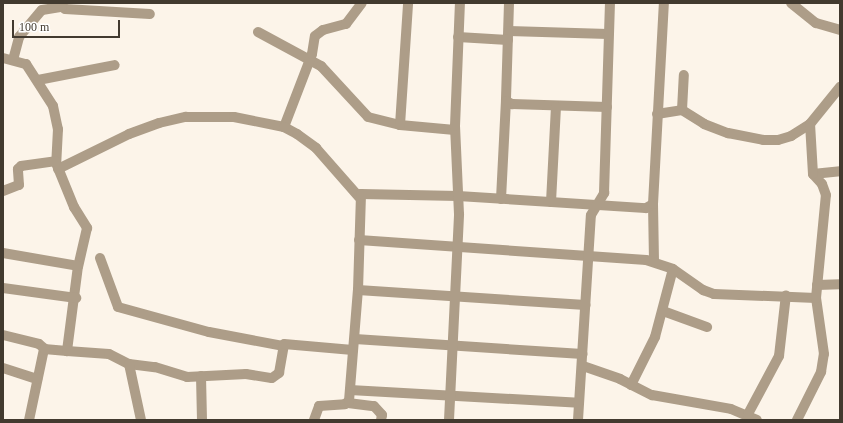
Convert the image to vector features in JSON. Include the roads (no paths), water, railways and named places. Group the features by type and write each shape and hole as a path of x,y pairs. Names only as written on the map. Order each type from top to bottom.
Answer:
{"street":[{"path":"284,127 318,33 346,24 362,3"},
{"path":"400,125 408,3"},
{"path":"449,420 458,248 458,196 455,130 460,3"},
{"path":"500,199 510,3"},
{"path":"578,420 583,366 591,215 604,193 610,3"},
{"path":"654,261 653,204 664,3"},
{"path":"791,3 816,23 840,30"},
{"path":"67,351 76,298 78,266 87,228 74,207 57,165 57,118 38,80 26,64 8,59 19,37 42,10 61,5 150,14"},
{"path":"258,32 321,66 368,117 400,125 455,130"},
{"path":"458,37 608,34"},
{"path":"38,80 115,65"},
{"path":"682,110 684,75"},
{"path":"657,114 682,110 716,129 763,140 791,136 810,124 840,87"},
{"path":"506,101 512,104 607,107"},
{"path":"551,202 556,106"},
{"path":"3,191 19,185 18,169 21,166 57,165 135,132 186,117 234,117 284,127 316,148 359,197"},
{"path":"797,420 824,362 816,298 826,194 822,184 813,174 810,124"},
{"path":"813,174 840,171"},
{"path":"348,403 355,339 358,290 359,197 363,192 458,196 646,208 653,204"},
{"path":"359,240 458,248 589,255 654,261 673,269 703,290 714,294 786,295 816,298"},
{"path":"3,253 78,266"},
{"path":"100,258 118,307 209,332 283,346 289,344 354,350"},
{"path":"631,385 655,337 673,269"},
{"path":"817,285 840,284"},
{"path":"3,288 76,298"},
{"path":"358,290 455,295 586,305"},
{"path":"735,420 746,414 779,356 786,295"},
{"path":"663,311 707,327"},
{"path":"3,335 39,344 46,349 110,354 129,364 160,368 187,377 246,374 276,377 279,373 283,346"},
{"path":"355,339 452,344 583,354"},
{"path":"29,420 37,379 46,349"},
{"path":"129,364 141,420"},
{"path":"583,366 652,395 673,400 725,408 746,414 758,420"},
{"path":"3,368 37,379"},
{"path":"201,376 202,420"},
{"path":"350,390 579,404"},
{"path":"314,420 319,406 348,403 374,406 382,415 381,420"}]}
